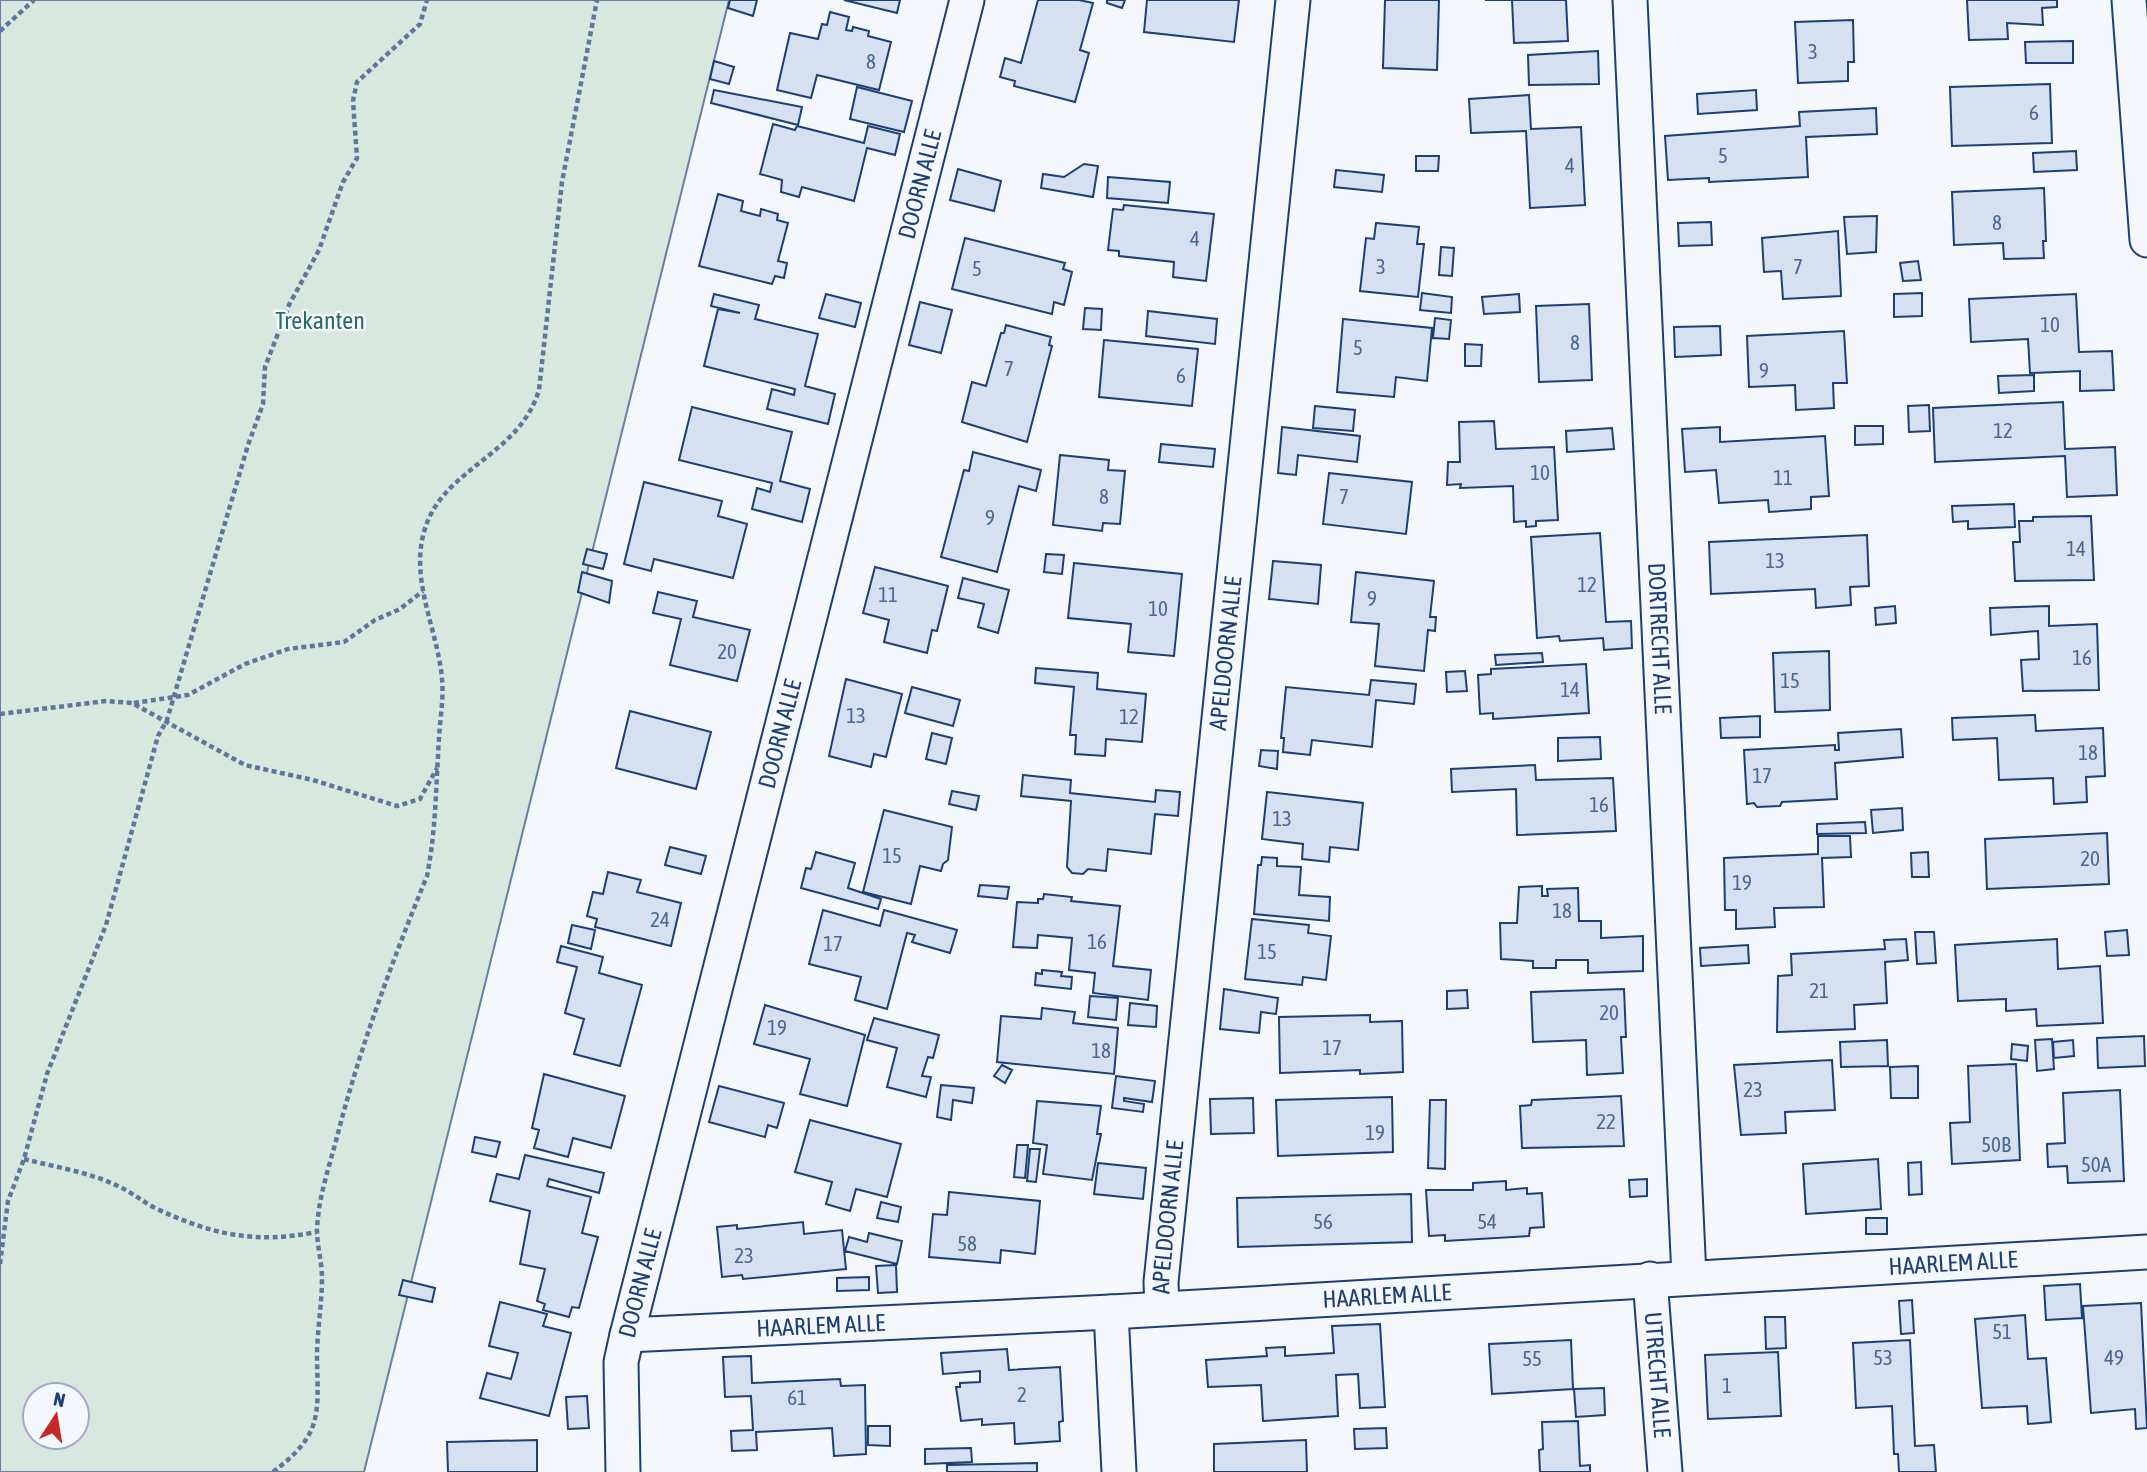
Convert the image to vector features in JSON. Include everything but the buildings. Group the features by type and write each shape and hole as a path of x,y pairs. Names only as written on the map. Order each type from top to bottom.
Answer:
{"street":[{"name":"DOORN ALLE","path":"623,1472 621,1362 627,1335 967,0"},
{"name":"APELDOORN ALLE","path":"1162,1308 1161,1282 1293,0"},
{"name":"DORTRECHT ALLE","path":"1630,0 1689,1277"},
{"path":"2129,0 2147,240"},
{"name":"HAARLEM ALLE","path":"627,1335 1111,1312 2147,1252"},
{"name":"UTRECHT ALLE","path":"1650,1279 1665,1472"},
{"path":"1111,1312 1119,1472"}],"path":[{"path":"0,31 34,0"},
{"path":"0,1263 8,1201 24,1159 47,1074 106,925 158,736 167,720 248,446 263,404 265,367 289,305 319,250 344,182 357,158 353,100 357,82 419,24 427,0"},
{"path":"272,1472 295,1454 308,1438 317,1417 322,1276 317,1232 321,1198 355,1067 427,876 433,846 442,680 423,591 424,532 435,506 449,488 508,441 532,413 539,390 562,182 597,0"},
{"path":"0,714 106,701 132,703 172,700 212,685 245,664 288,649 344,642 375,620 400,609 423,591"},
{"path":"132,703 245,765 313,780 397,806 420,799 437,767"},
{"path":"24,1159 117,1185 154,1207 211,1229 246,1237 279,1239 317,1232"}],"green space":[{"name":"Trekanten","path":"0,0 729,0 364,1472 0,1472"}]}
